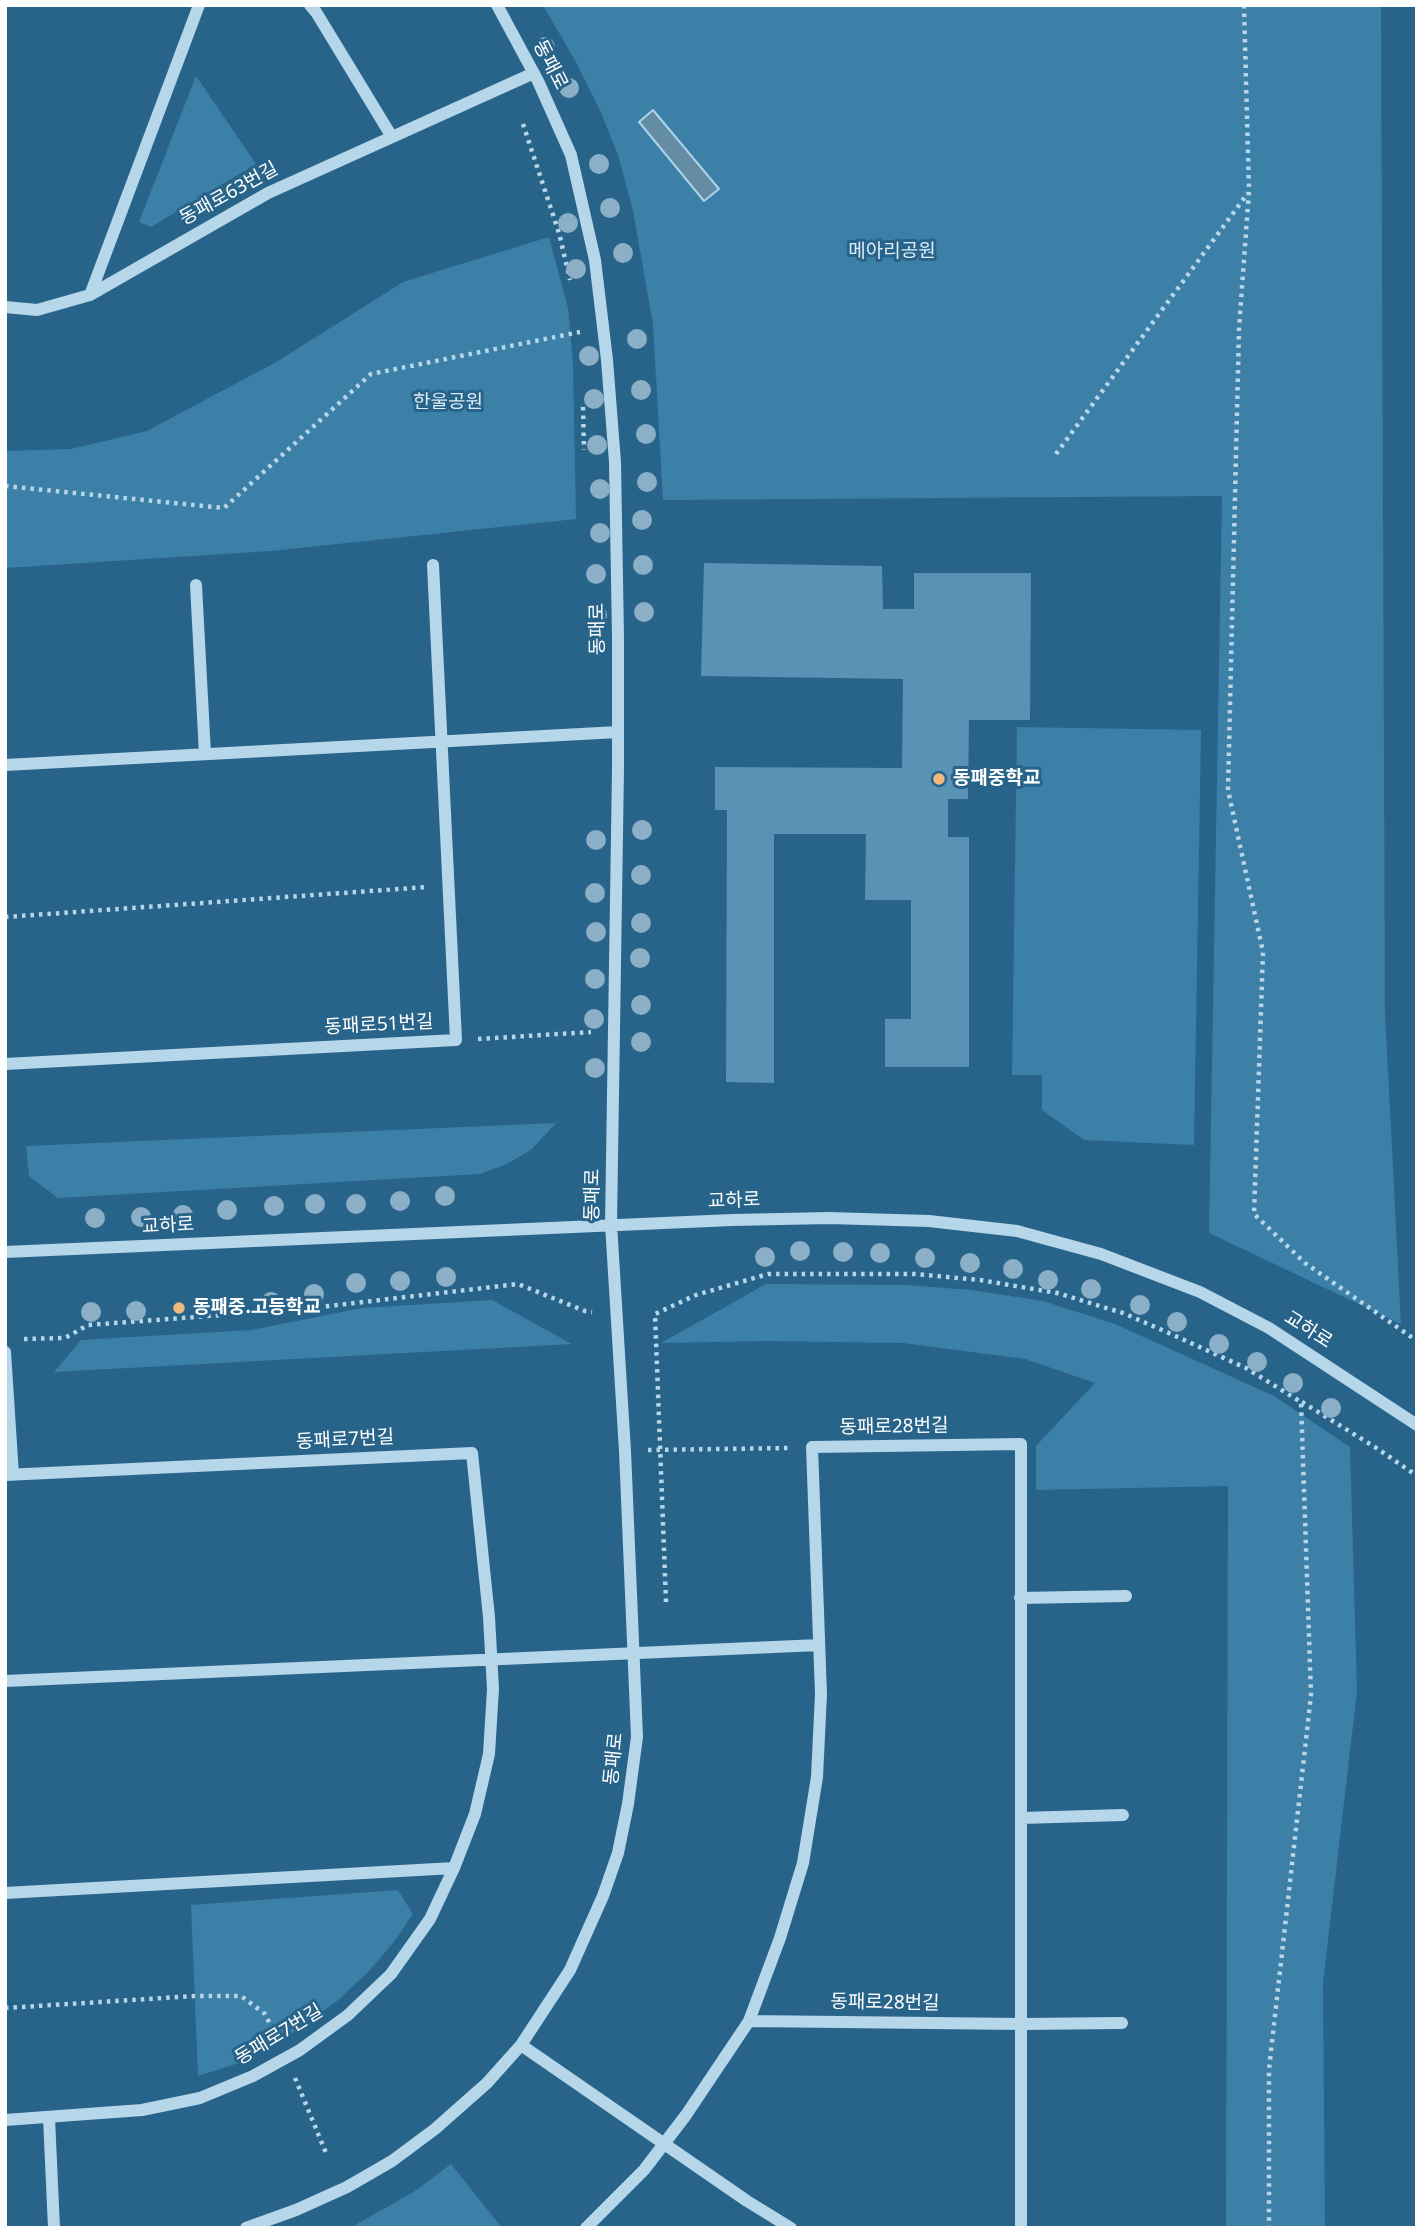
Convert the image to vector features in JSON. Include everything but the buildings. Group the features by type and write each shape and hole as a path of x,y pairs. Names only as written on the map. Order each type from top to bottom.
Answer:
{"street":[{"path":"90,295 199,5"},
{"path":"310,5 392,136"},
{"name":"동패로","path":"246,2228 296,2210 347,2187 392,2161 435,2129 487,2083 521,2045 570,1970 603,1896 618,1853 637,1737 625,1451 611,1224 618,732 615,462 607,360 595,260 571,155 534,73 497,5"},
{"name":"동패로63번길","path":"5,307 37,310 90,295 268,192 534,73"},
{"name":"동패로51번길","path":"5,1064 456,1040 433,565"},
{"path":"197,585 205,754"},
{"path":"5,765 618,732"},
{"name":"교하로","path":"5,1252 611,1224 829,1218 929,1221 1017,1231 1101,1254 1200,1292 1269,1328 1417,1425"},
{"name":"동패로7번길","path":"5,1352 9,1475 472,1453 493,1689 489,1754 475,1814 454,1868 430,1919 391,1975 348,2015 253,2076 200,2098 142,2110 5,2120"},
{"name":"동패로28번길","path":"812,1447 1021,1444 1021,2228"},
{"path":"586,2228 644,2170 687,2115 749,2021 780,1938 803,1863 817,1777 821,1694 812,1447"},
{"path":"1020,1598 1126,1596"},
{"path":"5,1681 819,1646"},
{"path":"1021,1818 1123,1815"},
{"path":"5,1893 454,1868"},
{"name":"동패로28번길","path":"749,2021 1122,2023"},
{"path":"521,2045 747,2202 791,2228"},
{"path":"49,2118 54,2228"}],"path":[{"path":"1244,5 1250,191 1239,329 1228,790 1263,952 1254,1214 1305,1263 1417,1341"},
{"path":"523,124 559,233 570,282"},
{"path":"1056,454 1250,191"},
{"path":"578,319 581,344"},
{"path":"5,486 225,508 371,374 580,332"},
{"path":"583,395 584,450"},
{"path":"5,917 448,885"},
{"path":"456,1040 615,1031"},
{"path":"17,1339 65,1338 88,1325 303,1309 518,1284 585,1311 654,1314 696,1295 768,1273 915,1274 980,1280 1057,1293 1123,1313 1246,1368 1417,1476"},
{"path":"654,1314 666,1602"},
{"path":"1269,2228 1269,2069 1311,1695 1301,1402"},
{"path":"625,1451 812,1447"},
{"path":"5,2008 195,1996 241,1996 265,2014 326,2153"}],"green space":[{"name":"메아리공원","path":"543,5 1381,5 1385,1013 1401,1324 1209,1233 1222,496 663,500 653,324 633,211 619,158 600,110"},
{"path":"196,76 256,164 151,227 139,222"},
{"name":"한울공원","path":"549,237 568,308 573,363 576,519 271,551 5,568 5,451 71,449 147,431 278,361 403,282"},
{"path":"1017,727 1201,730 1194,1145 1084,1140 1042,1110 1042,1075 1012,1075"},
{"path":"556,1123 532,1149 507,1164 480,1174 58,1198 29,1176 26,1146"},
{"path":"766,1284 906,1285 971,1290 1043,1301 1115,1324 1274,1396 1350,1447 1357,1691 1323,1983 1325,2228 1226,2228 1228,1486 1036,1490 1036,1446 1095,1383 1025,1359 903,1343 661,1343"},
{"path":"492,1300 572,1344 54,1372 81,1340 251,1330 362,1308"},
{"path":"398,1890 413,1914 369,1971 337,2001 287,2037 248,2060 198,2076 191,1905"},
{"path":"451,2164 502,2228 350,2228 415,2191"}],"shaded area":[{"path":"653,110 719,189 704,201 639,122"}],"place":[{"name":"동패중학교","path":"939,779"},
{"name":"동패중.고등학교","path":"179,1308"}]}
